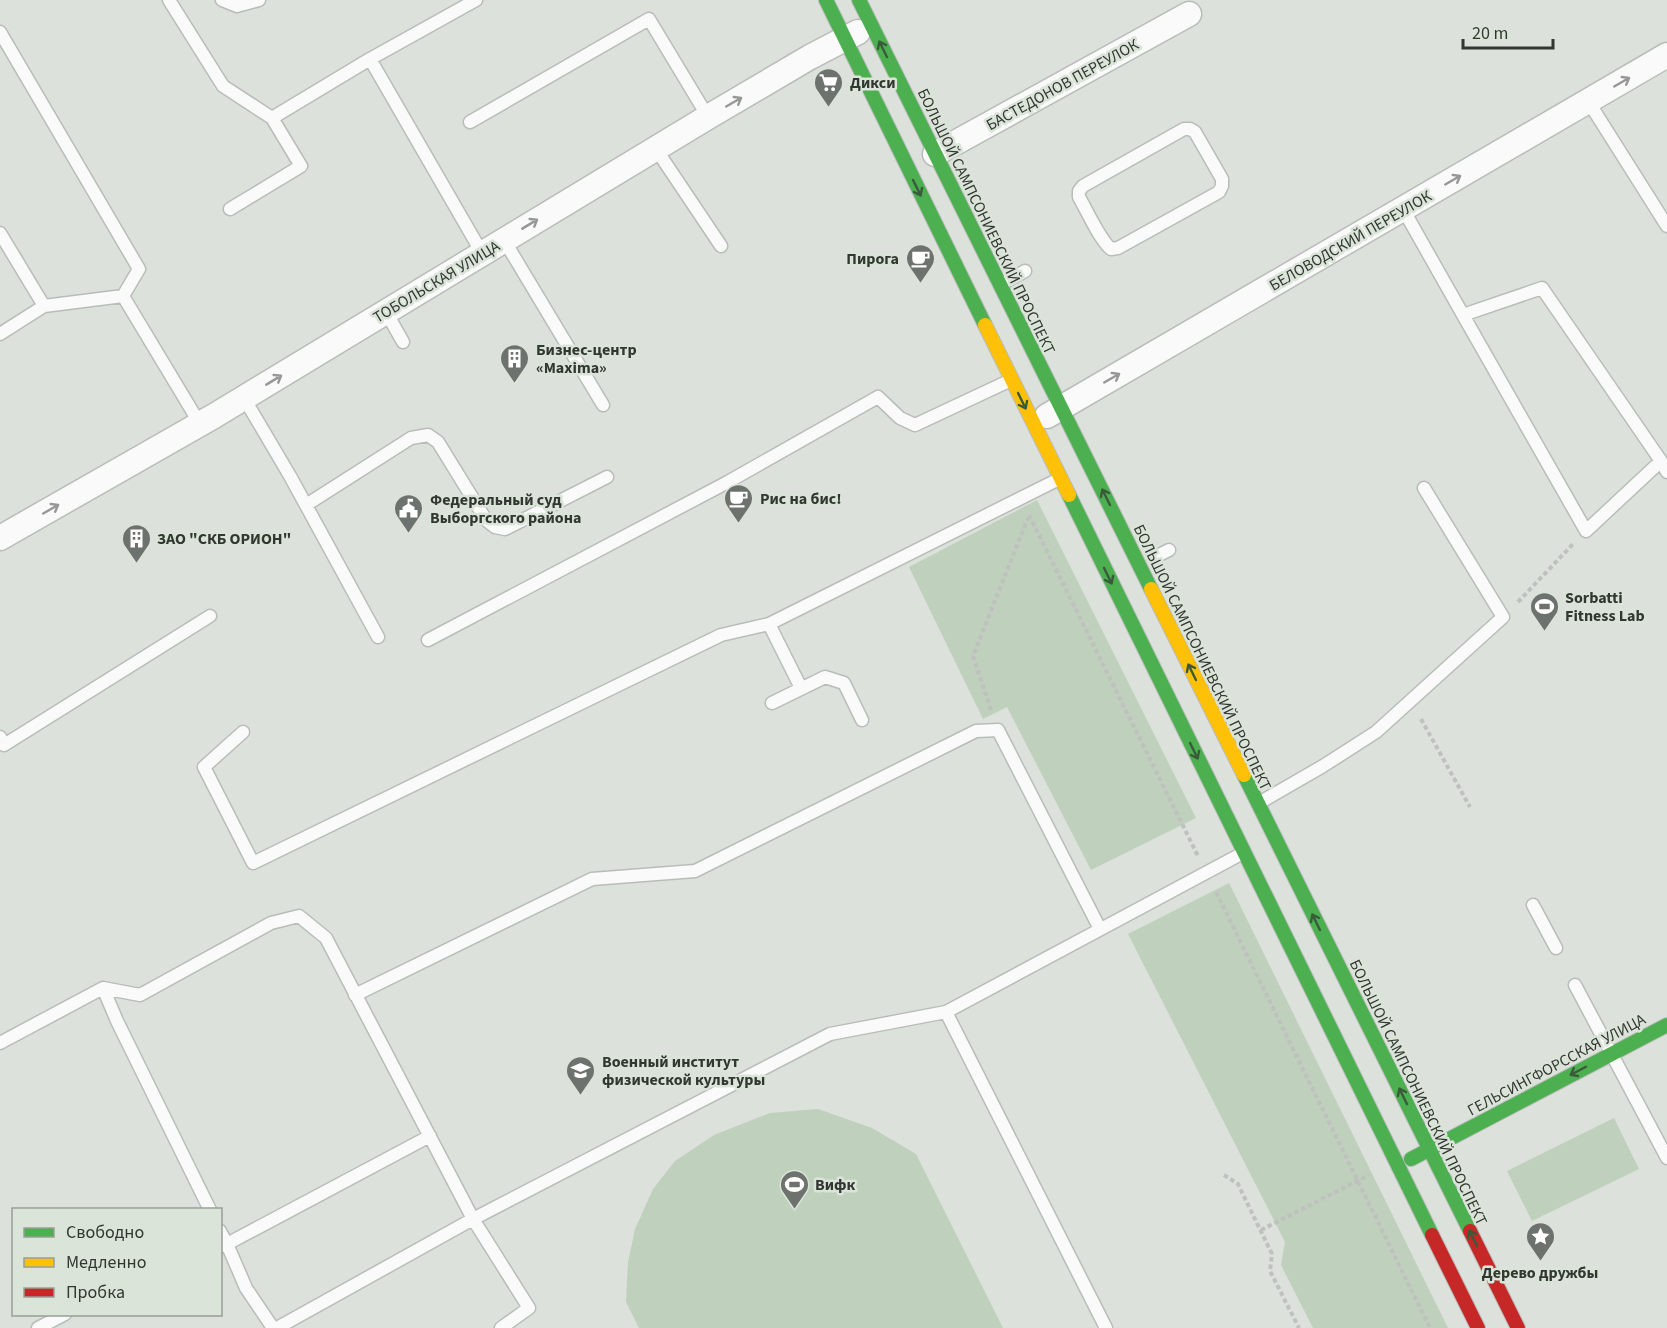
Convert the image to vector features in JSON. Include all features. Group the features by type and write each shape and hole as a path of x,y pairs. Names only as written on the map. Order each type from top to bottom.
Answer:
{"main road":[{"name":"БОЛЬШОЙ САМПСОНИЕВСКИЙ ПРОСПЕКТ","path":"826,0 1060,479 1259,845 1429,1149 1518,1328"},
{"name":"БОЛЬШОЙ САМПСОНИЕВСКИЙ ПРОСПЕКТ","path":"859,0 1061,408 1259,845 1397,1166 1478,1328"},
{"name":"ГЕЛЬСИНГФОРССКАЯ УЛИЦА","path":"1397,1166 1667,1024"}],"street":[{"name":"БАСТЕДОНОВ ПЕРЕУЛОК","path":"935,154 1185,7"},
{"name":"ТОБОЛЬСКАЯ УЛИЦА","path":"0,538 244,398 708,117 872,26"},
{"name":"БЕЛОВОДСКИЙ ПЕРЕУЛОК","path":"1033,424 1667,55"}],"lane":[{"path":"169,0 223,86 272,118 301,166 230,209"},
{"path":"222,0 237,6 259,0"},
{"path":"272,118 370,59 476,0"},
{"path":"470,122 649,19 708,117"},
{"path":"0,32 140,268 123,296"},
{"path":"370,59 482,254"},
{"path":"1588,101 1667,226"},
{"path":"1184,129 1195,132 1221,179 1222,186 1219,192 1118,248 1111,249 1094,232 1079,197 1079,191 1083,186 1184,129"},
{"path":"656,149 721,246"},
{"path":"1403,209 1463,315 1586,531 1664,467 1542,288 1463,315"},
{"path":"0,233 44,306"},
{"path":"504,240 603,405"},
{"path":"1000,285 1025,271"},
{"path":"0,334 44,306 123,296"},
{"path":"123,296 200,424"},
{"path":"386,312 403,342"},
{"path":"428,640 726,483 878,397 900,418 915,425 1012,380"},
{"path":"244,398 378,637"},
{"path":"306,505 411,438 428,435 438,442 486,520 495,527 505,529 607,477"},
{"path":"243,732 204,767 253,863 721,634 769,624 1060,479"},
{"path":"1243,812 1323,766 1376,732 1503,617 1424,488"},
{"path":"0,737 4,745 210,616"},
{"path":"769,624 801,688"},
{"path":"772,703 825,677 844,683 862,720"},
{"path":"355,994 592,879 695,871 976,731 998,730 1100,929"},
{"path":"430,1136 224,1245 246,1288 275,1328 474,1219 830,1034 946,1012 1259,845"},
{"path":"1533,905 1556,948"},
{"path":"0,1043 103,988 140,994 271,923 299,916 326,938 474,1219 530,1308 501,1328"},
{"path":"1575,985 1667,1158"},
{"path":"103,988 210,1208"},
{"path":"946,1012 1106,1328"},
{"path":"38,1328 61,1316"}],"path":[{"path":"998,730 973,656 1042,488"},
{"path":"1029,515 1200,860"},
{"path":"1503,617 1586,531"},
{"path":"1411,700 1470,807"},
{"path":"1211,883 1430,1328"},
{"path":"1261,1230 1378,1170"},
{"path":"1224,1175 1238,1184 1261,1230 1272,1254 1270,1271 1299,1328"}],"green space":[{"path":"1037,500 1196,818 1091,870 1007,707 983,719 909,567"},
{"path":"1229,883 1448,1328 1313,1328 1281,1265 1285,1242 1128,934"},
{"name":"Вифк","path":"818,1109 872,1128 916,1154 1003,1328 639,1328 626,1302 628,1262 635,1229 653,1189 675,1161 714,1135 770,1113"},
{"path":"1614,1118 1639,1169 1532,1221 1507,1171"}],"traffic: fast":[{"path":"826,0 985,325"},
{"path":"859,0 1151,589"},
{"path":"1069,495 1432,1235"},
{"path":"1244,775 1470,1231"},
{"path":"1411,1159 1667,1025"}],"traffic: slow":[{"path":"985,325 1069,495"},
{"path":"1151,589 1244,775"}],"traffic: jam":[{"path":"1470,1231 1518,1328"},
{"path":"1432,1235 1478,1328"}],"place":[{"name":"Дикси","path":"829,108"},
{"name":"Пирога","path":"920,284"},
{"name":"Бизнес-центр «Maxima»","path":"515,384"},
{"name":"Рис на бис!","path":"739,524"},
{"name":"Федеральный суд Выборгского района","path":"409,534"},
{"name":"ЗАО \"СКБ ОРИОН\"","path":"136,564"},
{"name":"Sorbatti Fitness Lab","path":"1544,632"},
{"name":"Военный институт физической культуры","path":"581,1096"},
{"name":"Вифк","path":"794,1210"},
{"name":"Дерево дружбы","path":"1540,1262"}]}
